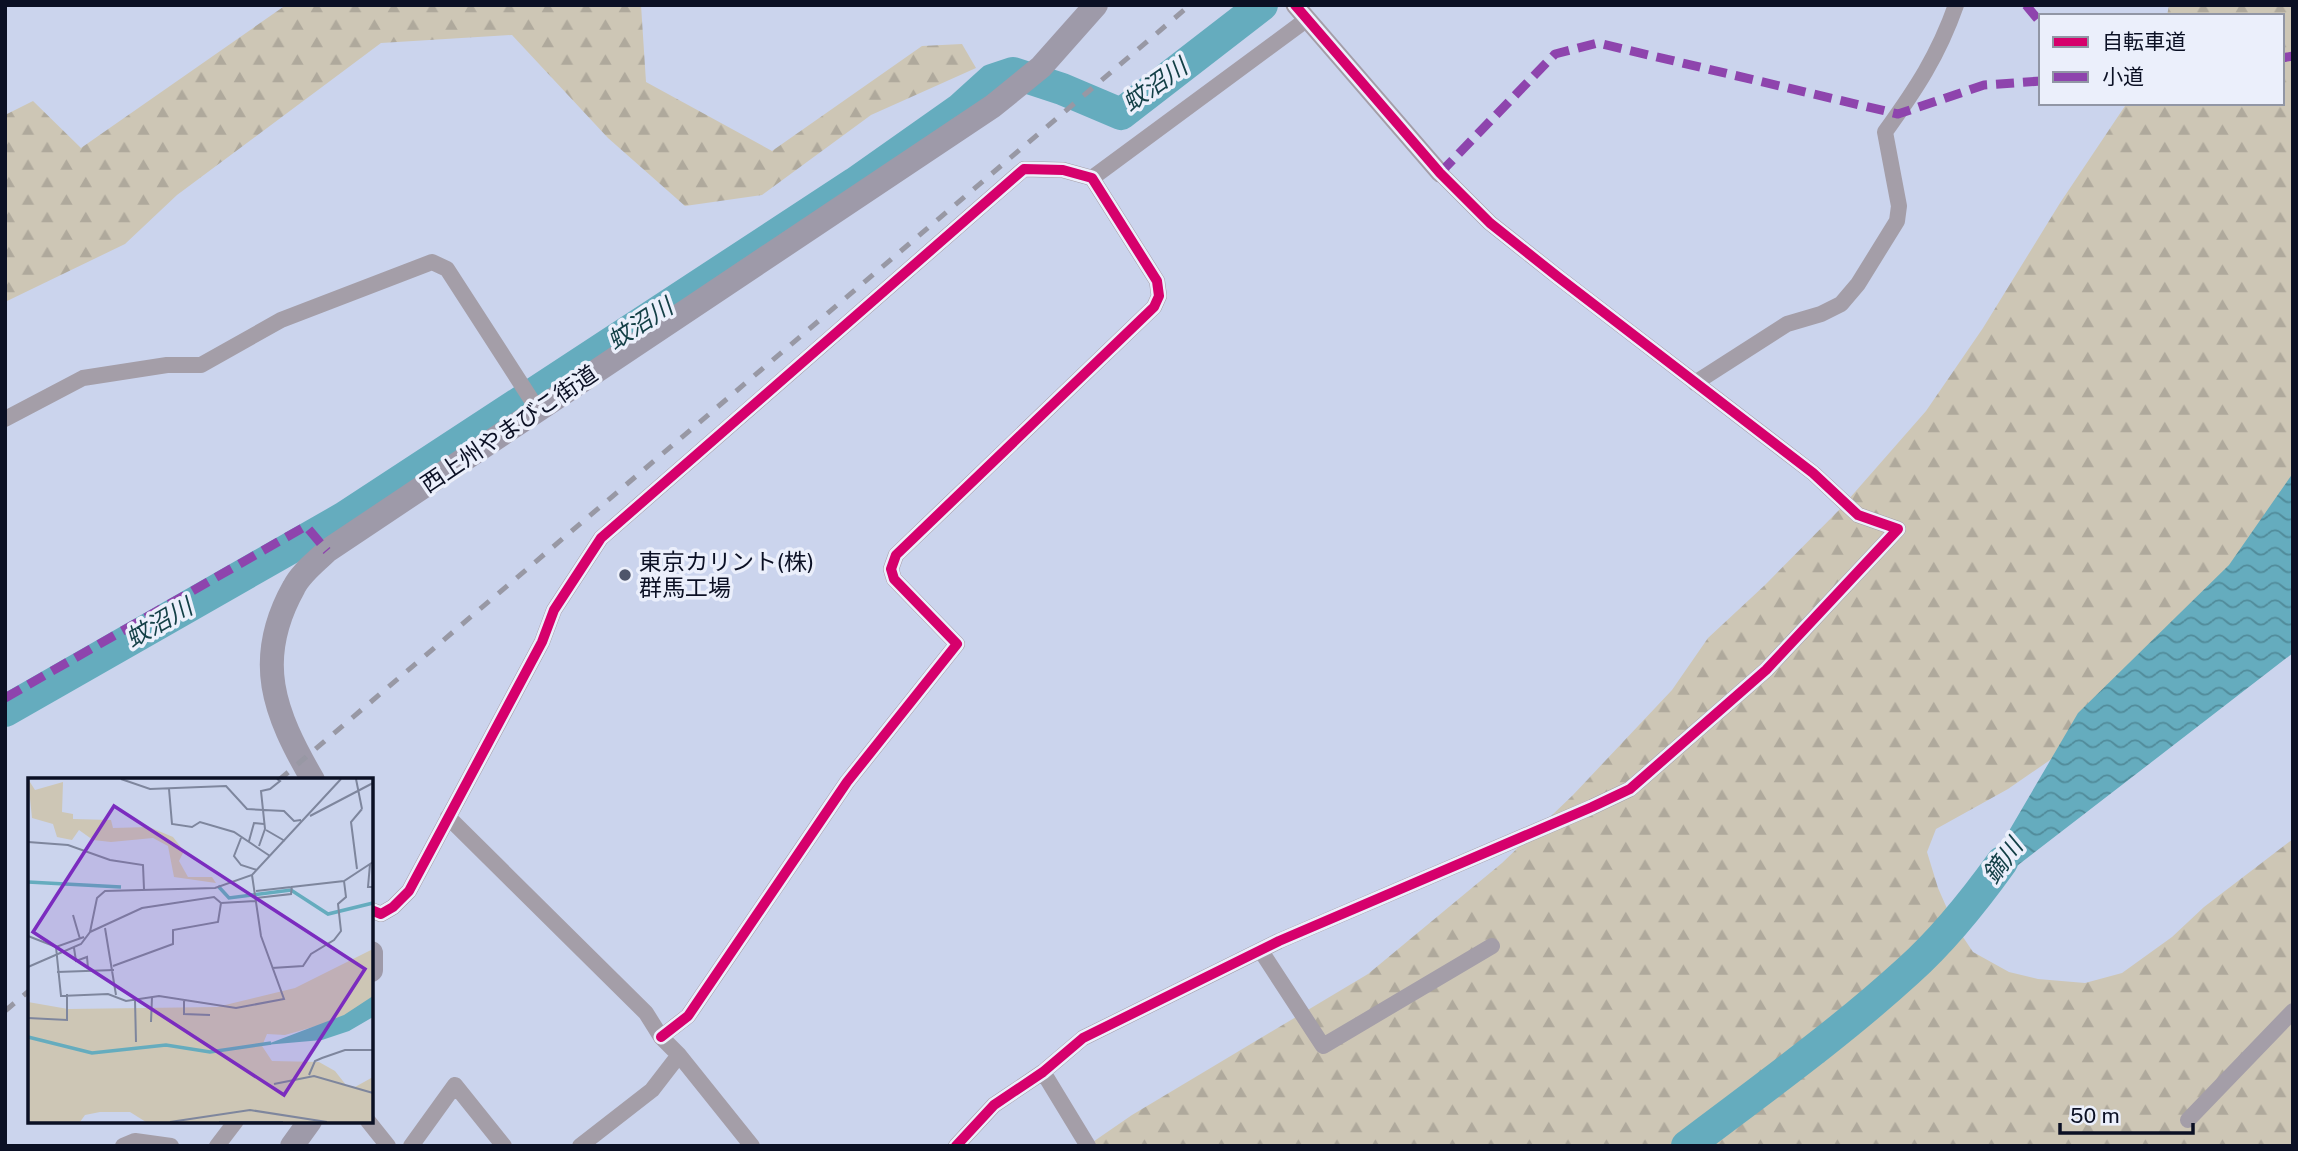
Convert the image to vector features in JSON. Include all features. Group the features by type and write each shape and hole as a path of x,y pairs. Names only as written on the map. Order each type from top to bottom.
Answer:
{"highway":[{"name":"西上州やまびこ街道","path":"312,778 278,712 270,665 277,626 295,584 327,551 535,406 993,106 1041,66 1096,5"},
{"path":"292,1146 309,1123"}],"street":[{"path":"1695,383 1787,324 1821,314 1841,304 1857,284 1897,221 1899,206 1885,132 1924,77 1937,53 1956,5"},
{"path":"956,1146 995,1105 1043,1072 1083,1038 1261,951 1630,789 1766,670 1898,529 1858,515 1812,473 1490,223 1440,173 1301,12 1091,178"},
{"path":"373,911 381,914 409,891 542,642 554,611 601,538 1024,169 1063,170 1091,178 1157,281 1159,296 1154,307 896,555 891,569 894,579 957,644 847,782 688,1016 661,1037"},
{"path":"5,419 83,378 167,365 201,365 281,320 432,262 447,269 535,406"},
{"path":"448,817 646,1013 661,1037 680,1055 752,1146"},
{"path":"1261,951 1323,1046 1492,946"},
{"path":"2188,1119 2293,1011"},
{"path":"580,1146 652,1090 680,1055"},
{"path":"1043,1072 1088,1146"},
{"path":"411,1146 455,1085 504,1146"},
{"path":"217,1146 234,1123"},
{"path":"370,1123 388,1146"},
{"path":"123,1146 135,1141 171,1146"}],"green space":[{"path":"286,5 641,5 646,82 772,151 922,46 962,44 976,68 871,115 762,195 685,206 608,138 512,35 381,43 177,195 125,244 5,302 5,115 33,101 81,148"},
{"path":"2169,5 2293,5 2293,533 2053,758 2008,789 1936,829 1927,852 1938,888 1953,922 1973,952 2009,972 2038,979 2085,983 2122,973 2172,937 2204,907 2293,839 2293,1146 1087,1146 1132,1115 1368,974 1502,863 1573,795 1672,690 1708,638 1841,508 1926,411 1983,328 2060,203 2126,105 2284,105 2284,14 2167,14"}],"water":[{"path":"2293,473 2293,653 1965,906 2078,713 2229,565"}],"waterway":[{"name":"蚊沼川","path":"5,711 345,517 855,183 960,109 992,80 1013,73 1062,89 1121,114 1262,5"},
{"name":"鏑川","path":"1687,1146 1828,1039 1908,971 1958,919 2002,862"}],"railway":[{"path":"281,778 1190,5"},
{"path":"5,1011 28,992"}],"marked path":[{"path":"2026,5 2039,21"},
{"path":"1440,173 1555,54 1598,43 1898,114 1984,85 2039,81"},
{"path":"2284,58 2293,56"},
{"path":"5,698 306,526 327,551"}],"cycle path":[{"path":"956,1146 994,1105 1043,1072 1083,1038 1279,941 1630,789 1766,670 1898,529 1858,515 1813,473 1490,223 1440,173 1295,5"},
{"path":"373,911 381,914 393,907 409,891 542,642 554,610 601,538 1024,169 1063,170 1092,178 1157,281 1159,296 1154,307 896,555 891,569 894,579 957,644 847,782 688,1016 661,1037"}],"place":[{"name":"東京カリント(株) 群馬工場","path":"625,575"}]}
